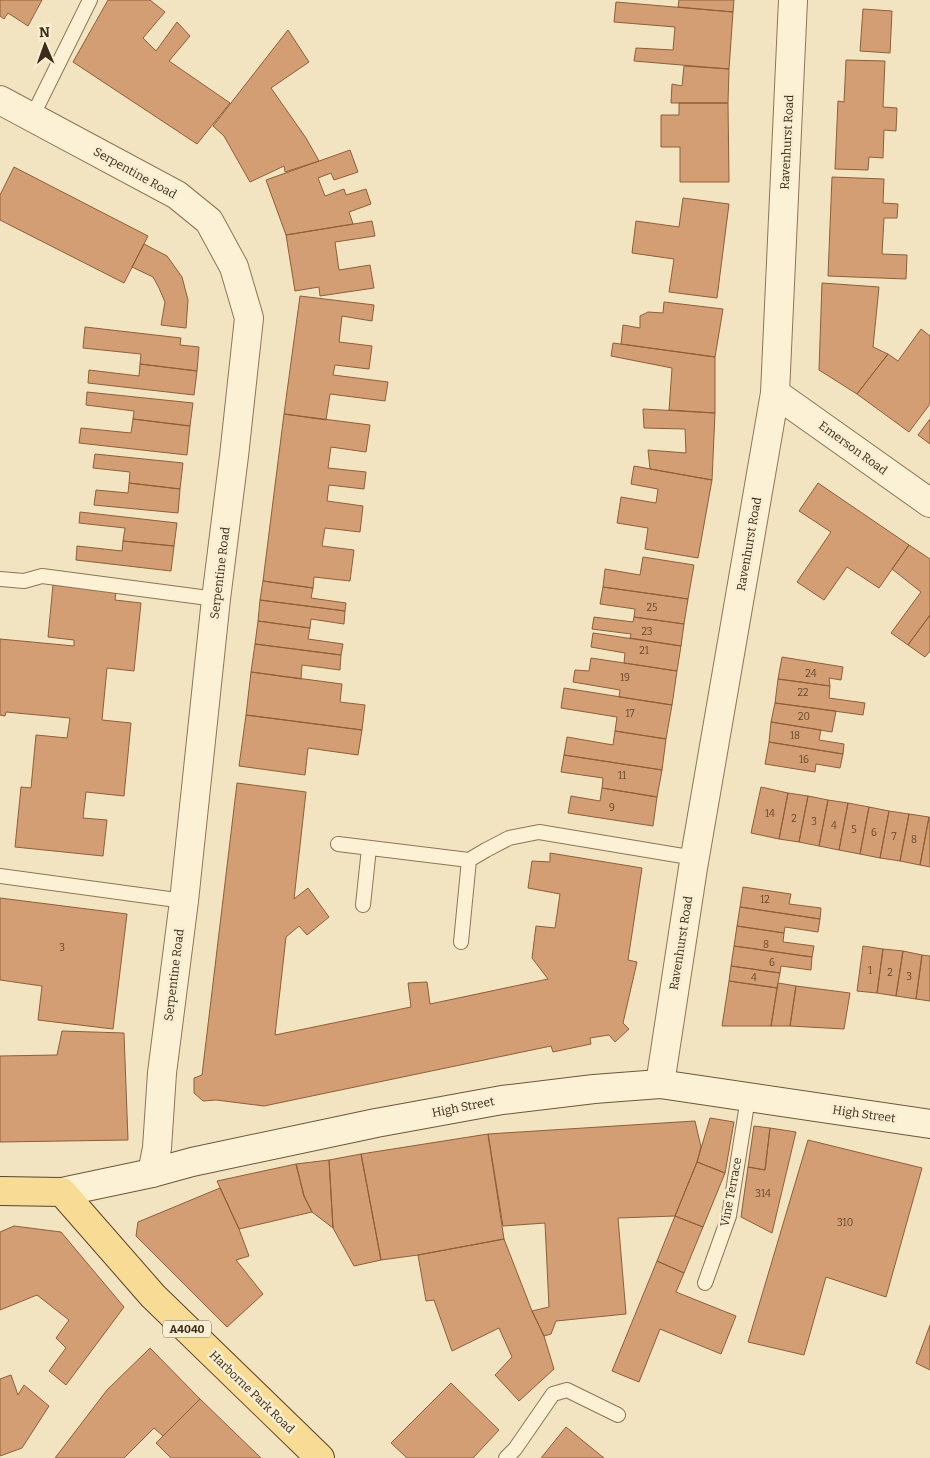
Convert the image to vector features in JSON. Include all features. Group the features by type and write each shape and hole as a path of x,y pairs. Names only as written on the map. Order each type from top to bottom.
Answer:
{"main road":[{"name":"High Street","path":"0,1192 62,1192"},
{"name":"Harborne Park Road","path":"62,1192 153,1296 320,1458"}],"street":[{"name":"Ravenhurst Road","path":"660,1084 694,858 775,393 793,0"},
{"name":"Serpentine Road","path":"0,100 177,195 209,221 234,267 249,318 152,1173"},
{"name":"Emerson Road","path":"775,393 930,503"},
{"name":"High Street","path":"62,1192 152,1173 192,1162 357,1128 502,1100 594,1089 660,1084 930,1124"}],"lane":[{"path":"32,117 90,0"},
{"path":"0,579 24,581 42,576 216,599"},
{"path":"338,844 469,860 509,838 539,832 694,858"},
{"path":"363,904 369,848"},
{"path":"461,942 469,860"},
{"path":"0,876 184,901"},
{"name":"Vine Terrace","path":"705,1283 728,1216 748,1098"},
{"path":"506,1458 553,1394 567,1390 618,1415"}],"building":[{"path":"0,0 42,0 28,26 8,13 4,19 0,16"},
{"path":"108,0 150,0 165,12 143,38 156,51 177,22 190,36 169,61 230,103 197,144 73,62"},
{"path":"679,0 734,0 733,12 678,7"},
{"path":"616,2 733,12 729,69 634,61 636,48 673,50 675,27 614,22"},
{"path":"863,9 892,11 890,53 860,51"},
{"path":"288,30 309,62 271,88 306,138 319,161 285,172 284,166 250,182 224,136 213,126"},
{"path":"846,60 885,61 883,107 897,108 896,131 884,130 883,158 869,157 868,170 835,169 838,101 844,102"},
{"path":"684,66 729,69 728,103 671,103 672,84 682,86"},
{"path":"679,103 728,103 729,182 680,182 680,147 661,147 661,115 679,115"},
{"path":"350,150 358,172 334,180 331,173 318,178 325,196 344,189 346,195 366,189 371,204 349,212 353,224 286,235 266,180"},
{"path":"14,167 148,236 124,283 0,220 0,195"},
{"path":"832,177 884,179 883,203 898,204 897,218 884,218 882,254 907,255 906,279 828,276"},
{"path":"683,198 729,204 717,298 669,292 674,259 632,253 636,221 679,227"},
{"path":"372,221 375,236 335,242 339,270 370,265 374,288 320,296 319,287 295,291 286,235"},
{"path":"144,244 167,256 182,277 188,300 186,328 161,325 165,302 159,288 153,277 132,267"},
{"path":"822,283 879,287 873,347 888,354 857,394 819,370"},
{"path":"300,296 374,305 372,321 342,316 339,342 372,346 369,369 335,365 333,375 388,382 385,401 330,394 326,420 284,414"},
{"path":"664,302 723,309 715,357 621,344 623,325 640,328 640,316 648,312 663,313"},
{"path":"85,327 181,338 180,345 199,347 197,371 140,364 141,354 83,348"},
{"path":"921,329 930,336 930,404 909,432 857,394 888,354 898,361"},
{"path":"613,343 715,357 715,413 669,410 672,368 611,356"},
{"path":"140,364 197,371 194,395 88,383 89,370 139,376"},
{"path":"87,392 193,403 190,426 133,419 134,411 86,405"},
{"path":"643,409 715,413 712,480 650,469 648,450 686,453 685,429 644,428"},
{"path":"284,414 370,425 366,452 331,447 328,468 366,472 364,489 329,485 327,501 363,506 360,532 325,528 322,546 354,550 350,581 314,577 313,588 263,581"},
{"path":"133,419 190,426 187,455 79,443 81,428 131,433"},
{"path":"930,419 930,444 918,435"},
{"path":"95,454 183,463 180,489 129,483 130,472 93,468"},
{"path":"634,466 712,480 698,558 645,549 648,528 617,523 621,497 656,503 658,489 631,484"},
{"path":"129,483 180,489 178,513 94,505 96,490 128,493"},
{"path":"818,483 909,545 879,588 847,567 824,600 797,582 831,532 799,511"},
{"path":"80,512 177,523 174,546 123,541 125,528 79,523"},
{"path":"123,541 174,546 171,571 76,560 77,546 122,551"},
{"path":"909,545 930,559 930,615 908,645 891,633 921,592 892,569"},
{"path":"643,557 694,565 688,599 603,587 605,569 640,575"},
{"path":"263,581 313,588 311,598 346,603 345,611 260,600"},
{"path":"53,585 116,591 115,600 141,603 134,671 107,668 102,720 131,723 124,796 86,792 83,818 107,820 103,856 15,847 21,787 31,788 36,735 67,738 70,718 6,712 5,716 0,715 0,639 74,646 74,640 48,637"},
{"path":"603,587 688,599 684,624 634,617 635,609 600,604"},
{"path":"260,600 345,611 344,624 311,619 310,628 258,621"},
{"path":"930,615 930,651 925,657 908,645"},
{"path":"594,617 633,622 634,617 684,624 681,646 630,638 631,634 592,629"},
{"path":"258,621 310,628 308,639 343,644 341,655 255,644"},
{"path":"593,633 681,646 677,671 624,663 625,653 591,647"},
{"path":"255,644 341,655 340,670 302,665 301,679 251,672"},
{"path":"782,657 843,667 841,680 829,678 830,686 778,679"},
{"path":"591,658 677,671 672,705 619,697 620,690 573,682 575,670 589,671"},
{"path":"251,672 342,684 340,702 365,705 362,730 246,715"},
{"path":"778,679 830,686 829,698 865,703 863,715 775,703"},
{"path":"564,688 672,705 666,739 615,731 617,717 561,708"},
{"path":"775,703 836,711 832,732 771,722"},
{"path":"246,715 362,730 358,755 308,748 305,775 239,766"},
{"path":"771,722 821,730 819,740 844,744 843,754 769,742"},
{"path":"615,731 666,739 662,770 564,755 567,737 613,745"},
{"path":"769,742 843,754 840,768 816,764 815,772 765,764"},
{"path":"564,755 662,770 657,797 602,788 603,778 561,772"},
{"path":"237,783 306,792 294,899 308,888 329,917 307,935 299,926 286,937 275,1035 411,1007 408,983 427,982 430,1004 548,979 532,958 536,926 555,928 560,894 528,888 532,861 550,862 550,853 642,868 628,960 637,962 623,1023 629,1029 615,1042 609,1035 590,1038 591,1044 553,1052 551,1046 264,1106 216,1100 203,1101 194,1093 194,1078 202,1075"},
{"path":"761,787 788,793 779,839 751,833"},
{"path":"602,788 657,797 653,826 568,813 571,796 600,801"},
{"path":"788,793 808,796 799,842 779,839"},
{"path":"808,796 828,800 819,846 799,842"},
{"path":"828,800 848,803 839,850 819,846"},
{"path":"848,803 869,807 860,854 839,850"},
{"path":"869,807 889,811 880,858 860,854"},
{"path":"889,811 909,814 900,861 880,858"},
{"path":"909,814 929,817 920,865 900,861"},
{"path":"930,818 930,867 920,865"},
{"path":"743,887 791,894 789,904 821,908 820,919 740,907"},
{"path":"0,898 127,914 113,1029 38,1020 42,986 0,980"},
{"path":"740,907 820,919 818,932 785,927 784,933 737,926"},
{"path":"737,926 784,933 783,942 814,946 812,957 734,946"},
{"path":"734,946 812,957 811,970 781,966 780,973 731,966"},
{"path":"863,946 883,949 877,993 857,991"},
{"path":"883,949 903,951 896,996 877,993"},
{"path":"903,951 922,955 916,999 896,996"},
{"path":"922,955 930,956 930,1001 916,999"},
{"path":"731,966 780,973 777,988 729,981"},
{"path":"729,981 777,988 771,1026 722,1026"},
{"path":"778,983 796,986 790,1026 771,1026"},
{"path":"796,986 850,993 844,1029 790,1026"},
{"path":"62,1031 124,1033 128,1140 0,1142 0,1056 57,1055"},
{"path":"710,1118 734,1122 725,1173 697,1162"},
{"path":"695,1121 701,1147 697,1162 675,1216 618,1218 626,1314 556,1321 551,1334 544,1336 532,1311 549,1307 545,1223 503,1226 488,1134"},
{"path":"754,1126 770,1128 765,1170 748,1167"},
{"path":"770,1128 796,1132 772,1233 741,1217 748,1167 765,1170"},
{"path":"488,1134 504,1239 381,1260 361,1154"},
{"path":"808,1140 922,1168 886,1297 826,1277 804,1355 748,1342"},
{"path":"361,1154 381,1260 354,1266 333,1228 329,1160"},
{"path":"329,1160 333,1228 312,1212 304,1196 296,1164"},
{"path":"697,1162 725,1173 703,1227 675,1216"},
{"path":"296,1164 304,1196 312,1212 239,1229 217,1181"},
{"path":"220,1188 249,1256 236,1260 263,1294 227,1327 136,1236 138,1222"},
{"path":"675,1216 703,1227 684,1273 657,1261"},
{"path":"14,1226 61,1232 124,1307 66,1385 49,1371 66,1348 56,1338 69,1320 37,1295 0,1310 0,1232"},
{"path":"504,1239 532,1311 544,1336 554,1369 519,1401 495,1375 512,1357 499,1328 452,1351 434,1300 426,1301 418,1255"},
{"path":"657,1261 684,1273 676,1292 736,1316 721,1354 660,1329 639,1382 612,1371"},
{"path":"930,1325 930,1370 916,1363"},
{"path":"150,1348 200,1399 163,1436 154,1428 124,1458 55,1458 107,1390"},
{"path":"11,1375 18,1395 24,1385 49,1406 22,1448 0,1456 0,1379"},
{"path":"451,1383 499,1430 473,1458 407,1458 391,1443"},
{"path":"200,1399 261,1458 171,1458 156,1443"},
{"path":"566,1427 604,1458 541,1458"}]}
